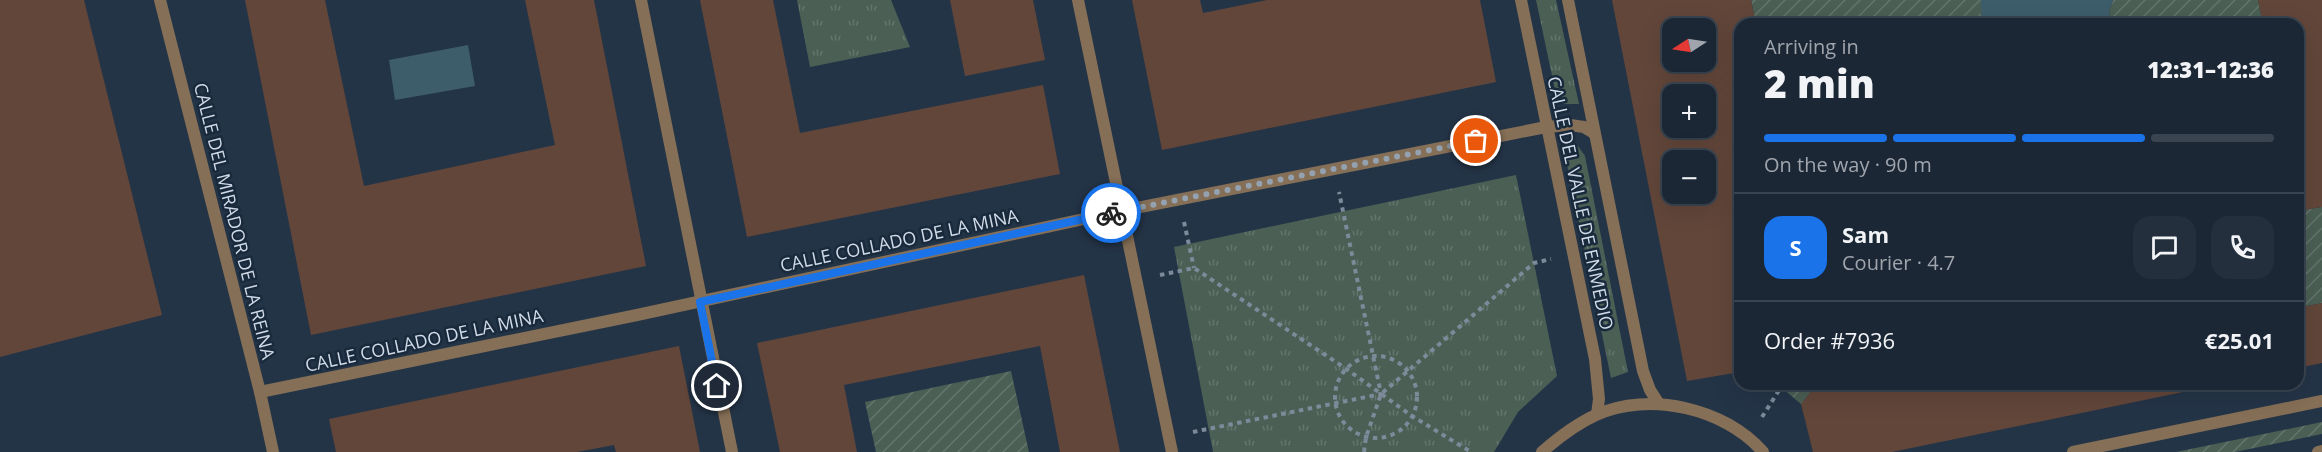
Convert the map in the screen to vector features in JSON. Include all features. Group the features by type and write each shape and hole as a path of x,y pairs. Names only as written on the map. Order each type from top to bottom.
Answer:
{"street":[{"name":"CALLE DEL MIRADOR DE LA REINA","path":"160,0 260,392 273,452"},
{"path":"641,0 732,452"},
{"path":"1078,0 1172,452"},
{"name":"CALLE DEL VALLE DE ENMEDIO","path":"1521,0 1598,381 1597,414"},
{"name":"CALLE DEL VALLE DE ENMEDIO","path":"1568,0 1643,371 1650,390 1659,404"},
{"name":"CALLE COLLADO DE LA MINA","path":"260,392 700,302 1121,211 1546,127 1570,125 1584,127 1594,133"},
{"path":"2073,452 2093,450 2322,401"},
{"path":"1542,452 1572,429 1597,414 1627,407 1659,404 1688,409 1725,422 1756,444 1763,452"},
{"path":"2318,452 2322,451"}],"path":[{"path":"1334,169 1381,394"},
{"path":"1180,200 1194,268"},
{"path":"1364,452 1366,437 1381,394 1534,263 1573,254"},
{"path":"1136,279 1194,268 1345,368 1412,416 1471,452"},
{"path":"1377,355 1389,357 1408,370 1413,378 1418,398 1412,416 1406,425 1388,436 1366,437 1355,433 1338,414 1335,391 1338,379 1345,368 1354,361 1377,355"},
{"path":"1762,417 1779,390"},
{"path":"1169,436 1381,394"}],"green space":[{"path":"797,0 891,0 910,47 810,67"},
{"path":"1536,0 1556,0 1579,104 1558,104"},
{"path":"1751,0 1981,0 1983,18 1755,18"},
{"path":"2113,0 2258,0 2262,18 2110,18 2109,11"},
{"path":"1563,145 1578,146 1585,156 1628,372 1611,378"},
{"path":"1516,175 1557,376 1518,412 1494,452 1213,452 1174,247"},
{"path":"2322,207 2322,303 2304,307 2304,210"},
{"path":"1011,371 1029,452 876,452 865,402"},
{"path":"1784,390 1812,390 1801,404"},
{"path":"2322,422 2322,434 2235,452 2176,452"}],"water":[{"path":"1981,0 2113,0 2109,11 2110,18 1983,18"},
{"path":"468,45 475,86 395,100 389,60"}],"building":[{"path":"0,0 84,0 162,315 0,357"},
{"path":"245,0 325,0 364,186 555,145 525,0 594,0 646,266 311,335"},
{"path":"700,0 773,0 800,133 1043,85 1060,174 747,237"},
{"path":"950,0 1033,0 1045,60 965,76"},
{"path":"1132,0 1200,0 1203,13 1267,0 1480,0 1496,82 1162,150"},
{"path":"1612,0 1751,0 1755,18 1734,18 1734,373 1687,381"},
{"path":"2258,0 2322,0 2322,207 2304,210 2304,18 2262,18"},
{"path":"1084,275 1120,452 1060,452 1040,346 844,385 857,452 780,452 757,343"},
{"path":"2322,303 2322,363 2304,367 2304,307"},
{"path":"679,346 700,452 616,452 614,445 577,452 336,452 329,419"},
{"path":"1812,390 2193,390 1892,452 1813,452 1801,404"}],"way so far":[{"path":"1111,213 1476,141"}],"route":[{"path":"717,386 700,302 1111,213"}]}
